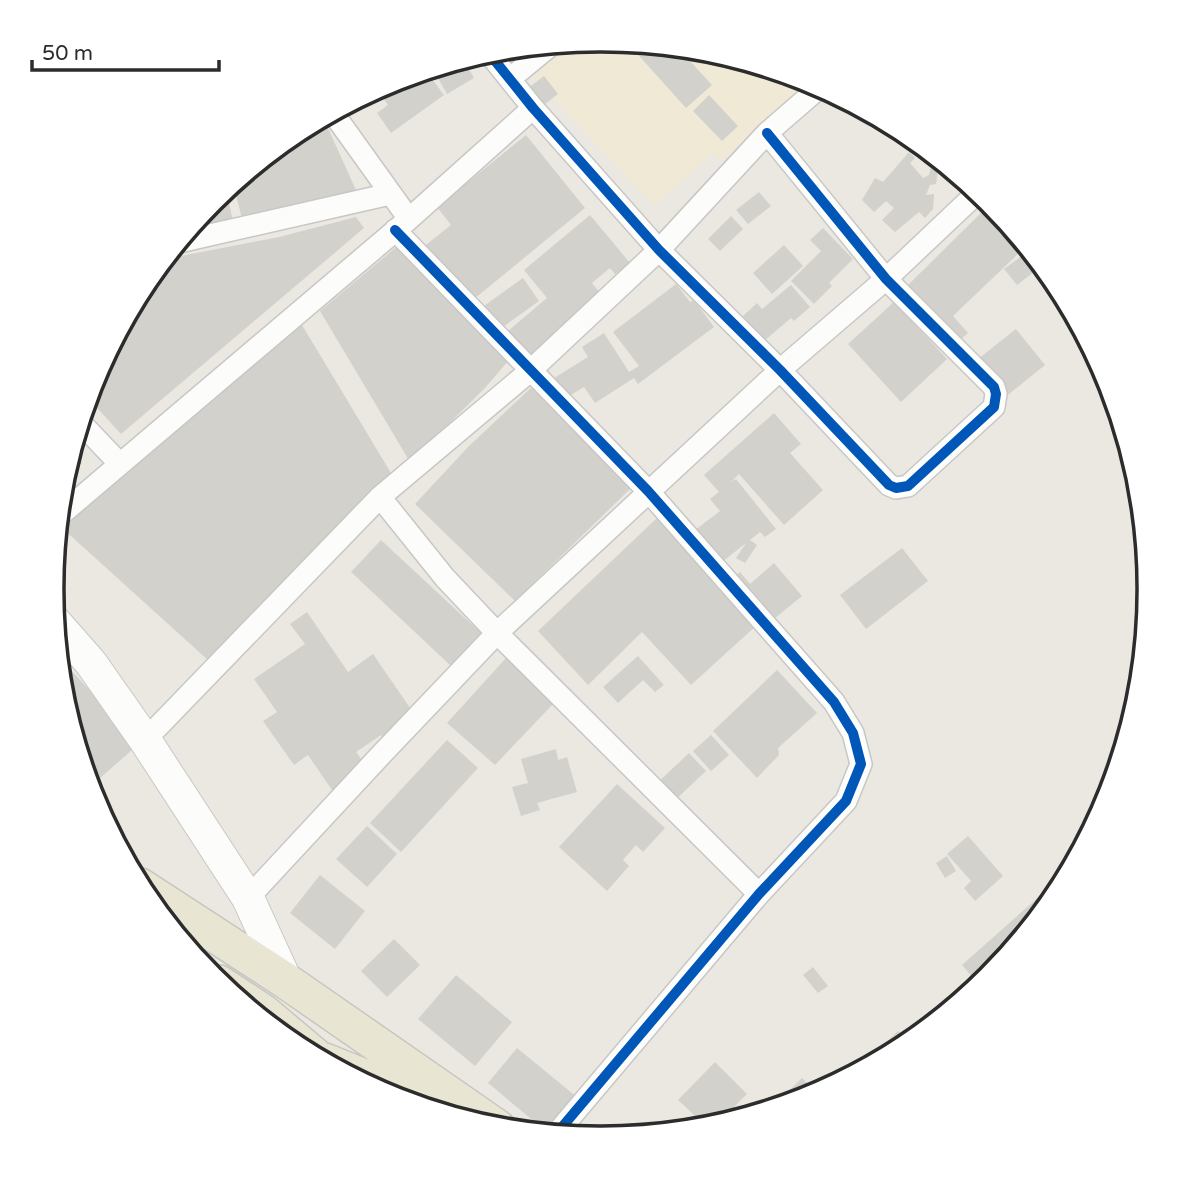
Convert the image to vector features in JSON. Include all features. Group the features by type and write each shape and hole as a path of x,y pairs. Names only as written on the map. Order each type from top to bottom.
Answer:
{"main road":[{"path":"165,902 286,981 471,1109"},
{"path":"438,1086 453,1104"}],"street":[{"path":"511,78 537,56"},
{"path":"497,63 533,108 659,250 780,370 889,485 903,488 914,482 994,407 994,387 886,279 767,133"},
{"path":"145,740 380,497 530,371 659,250 767,133 811,95"},
{"path":"71,505 402,225 533,108"},
{"path":"338,121 390,194 402,225 530,371 648,491 834,702 853,733 861,764 846,801 759,894 565,1124"},
{"path":"194,239 390,194"},
{"path":"248,898 497,633 780,370 886,279 969,200"},
{"path":"88,430 119,463"},
{"path":"380,497 445,578 497,633 759,894"},
{"path":"66,635 90,663 145,740 248,898 286,981"}],"shaded area":[{"path":"600,52 671,57 705,63 798,90 722,161 713,153 654,206 533,76 558,55"}],"building":[{"path":"638,54 689,60 712,85 686,108"},
{"path":"528,57 512,70 505,61"},
{"path":"469,69 474,78 447,94 438,78"},
{"path":"544,76 558,94 541,107 527,89"},
{"path":"433,80 444,95 391,133 377,113 388,105 383,98"},
{"path":"709,95 738,126 722,141 693,111"},
{"path":"327,127 356,190 242,218 236,196 274,163"},
{"path":"526,135 585,208 468,304 422,248 451,225 437,207"},
{"path":"909,152 915,158 910,163 923,178 929,175 931,166 938,172 936,184 930,185 926,195 934,194 933,209 925,218 919,212 895,232 882,220 894,208 886,201 874,212 862,200 875,178 883,182"},
{"path":"759,192 771,206 748,224 736,210"},
{"path":"229,203 233,221 204,227"},
{"path":"982,212 1019,253 953,316 968,333 953,346 906,287"},
{"path":"590,215 630,263 615,274 610,268 592,283 603,297 530,357 508,331 547,298 524,270"},
{"path":"731,216 743,229 720,251 708,239"},
{"path":"356,217 364,228 121,434 96,407 119,352 154,291 175,262 180,256 279,237"},
{"path":"823,228 853,259 829,283 832,286 814,304 791,281 821,251 810,240"},
{"path":"401,243 509,360 484,389 410,462 320,311"},
{"path":"784,245 803,266 772,294 753,273"},
{"path":"1021,256 1033,272 1017,285 1004,269"},
{"path":"523,278 539,301 500,329 484,306"},
{"path":"676,284 690,302 694,300 714,327 638,384 634,378 595,403 584,387 566,398 554,378 588,357 582,347 604,333 629,372 639,366 613,332"},
{"path":"791,285 810,307 794,321 791,318 764,341 743,316 757,303 762,309"},
{"path":"894,302 947,359 901,402 848,344"},
{"path":"302,325 394,478 209,661 67,533 69,520"},
{"path":"1016,329 1045,365 1003,399 973,363"},
{"path":"534,385 631,488 515,601 415,504 469,446"},
{"path":"774,413 801,444 790,453 823,490 784,525 739,474 730,483 736,479 776,529 765,537 760,532 750,540 757,545 745,563 736,558 746,543 712,570 686,537 720,511 710,499 719,492 704,475"},
{"path":"658,517 758,624 691,685 642,632 588,685 538,631"},
{"path":"381,540 482,634 451,666 351,572"},
{"path":"902,548 928,581 866,629 840,595"},
{"path":"774,563 802,596 763,628 728,581 740,572 750,584"},
{"path":"307,612 348,672 373,654 417,718 384,741 381,735 356,752 367,767 332,790 308,755 294,765 263,721 277,712 254,679 305,644 290,624"},
{"path":"638,656 664,685 655,692 643,680 618,703 603,687"},
{"path":"506,658 554,703 495,765 447,723"},
{"path":"71,670 139,744 100,778 82,728"},
{"path":"777,670 817,713 778,748 779,755 757,778 713,731"},
{"path":"711,735 729,755 711,771 693,751"},
{"path":"447,740 478,768 401,852 370,823"},
{"path":"556,749 558,760 567,757 577,792 537,803 540,810 521,816 512,787 528,783 521,759"},
{"path":"689,753 706,771 672,803 655,785"},
{"path":"617,784 665,828 643,852 636,845 623,860 629,866 607,891 559,847"},
{"path":"367,826 397,854 367,887 336,859"},
{"path":"968,836 1003,876 975,901 964,888 971,881 947,854"},
{"path":"947,856 956,871 945,878 936,863"},
{"path":"320,875 365,911 335,949 290,913"},
{"path":"1042,894 1004,943 971,976 962,965"},
{"path":"394,939 420,965 387,997 361,971"},
{"path":"813,967 828,986 818,993 803,975"},
{"path":"456,975 512,1022 475,1066 418,1019"},
{"path":"898,1031 901,1034 899,1035 884,1044"},
{"path":"517,1048 578,1098 556,1123 534,1121 488,1083"},
{"path":"715,1062 747,1094 732,1109 696,1117 678,1100"},
{"path":"802,1078 808,1084 806,1085 788,1092"}],"cycle path":[{"path":"497,63 533,108 659,250 780,370 889,485 896,488 908,486 994,407 994,387 886,279 767,133"},
{"path":"395,230 648,491 834,702 853,733 861,764 846,801 759,894 565,1124"}]}
